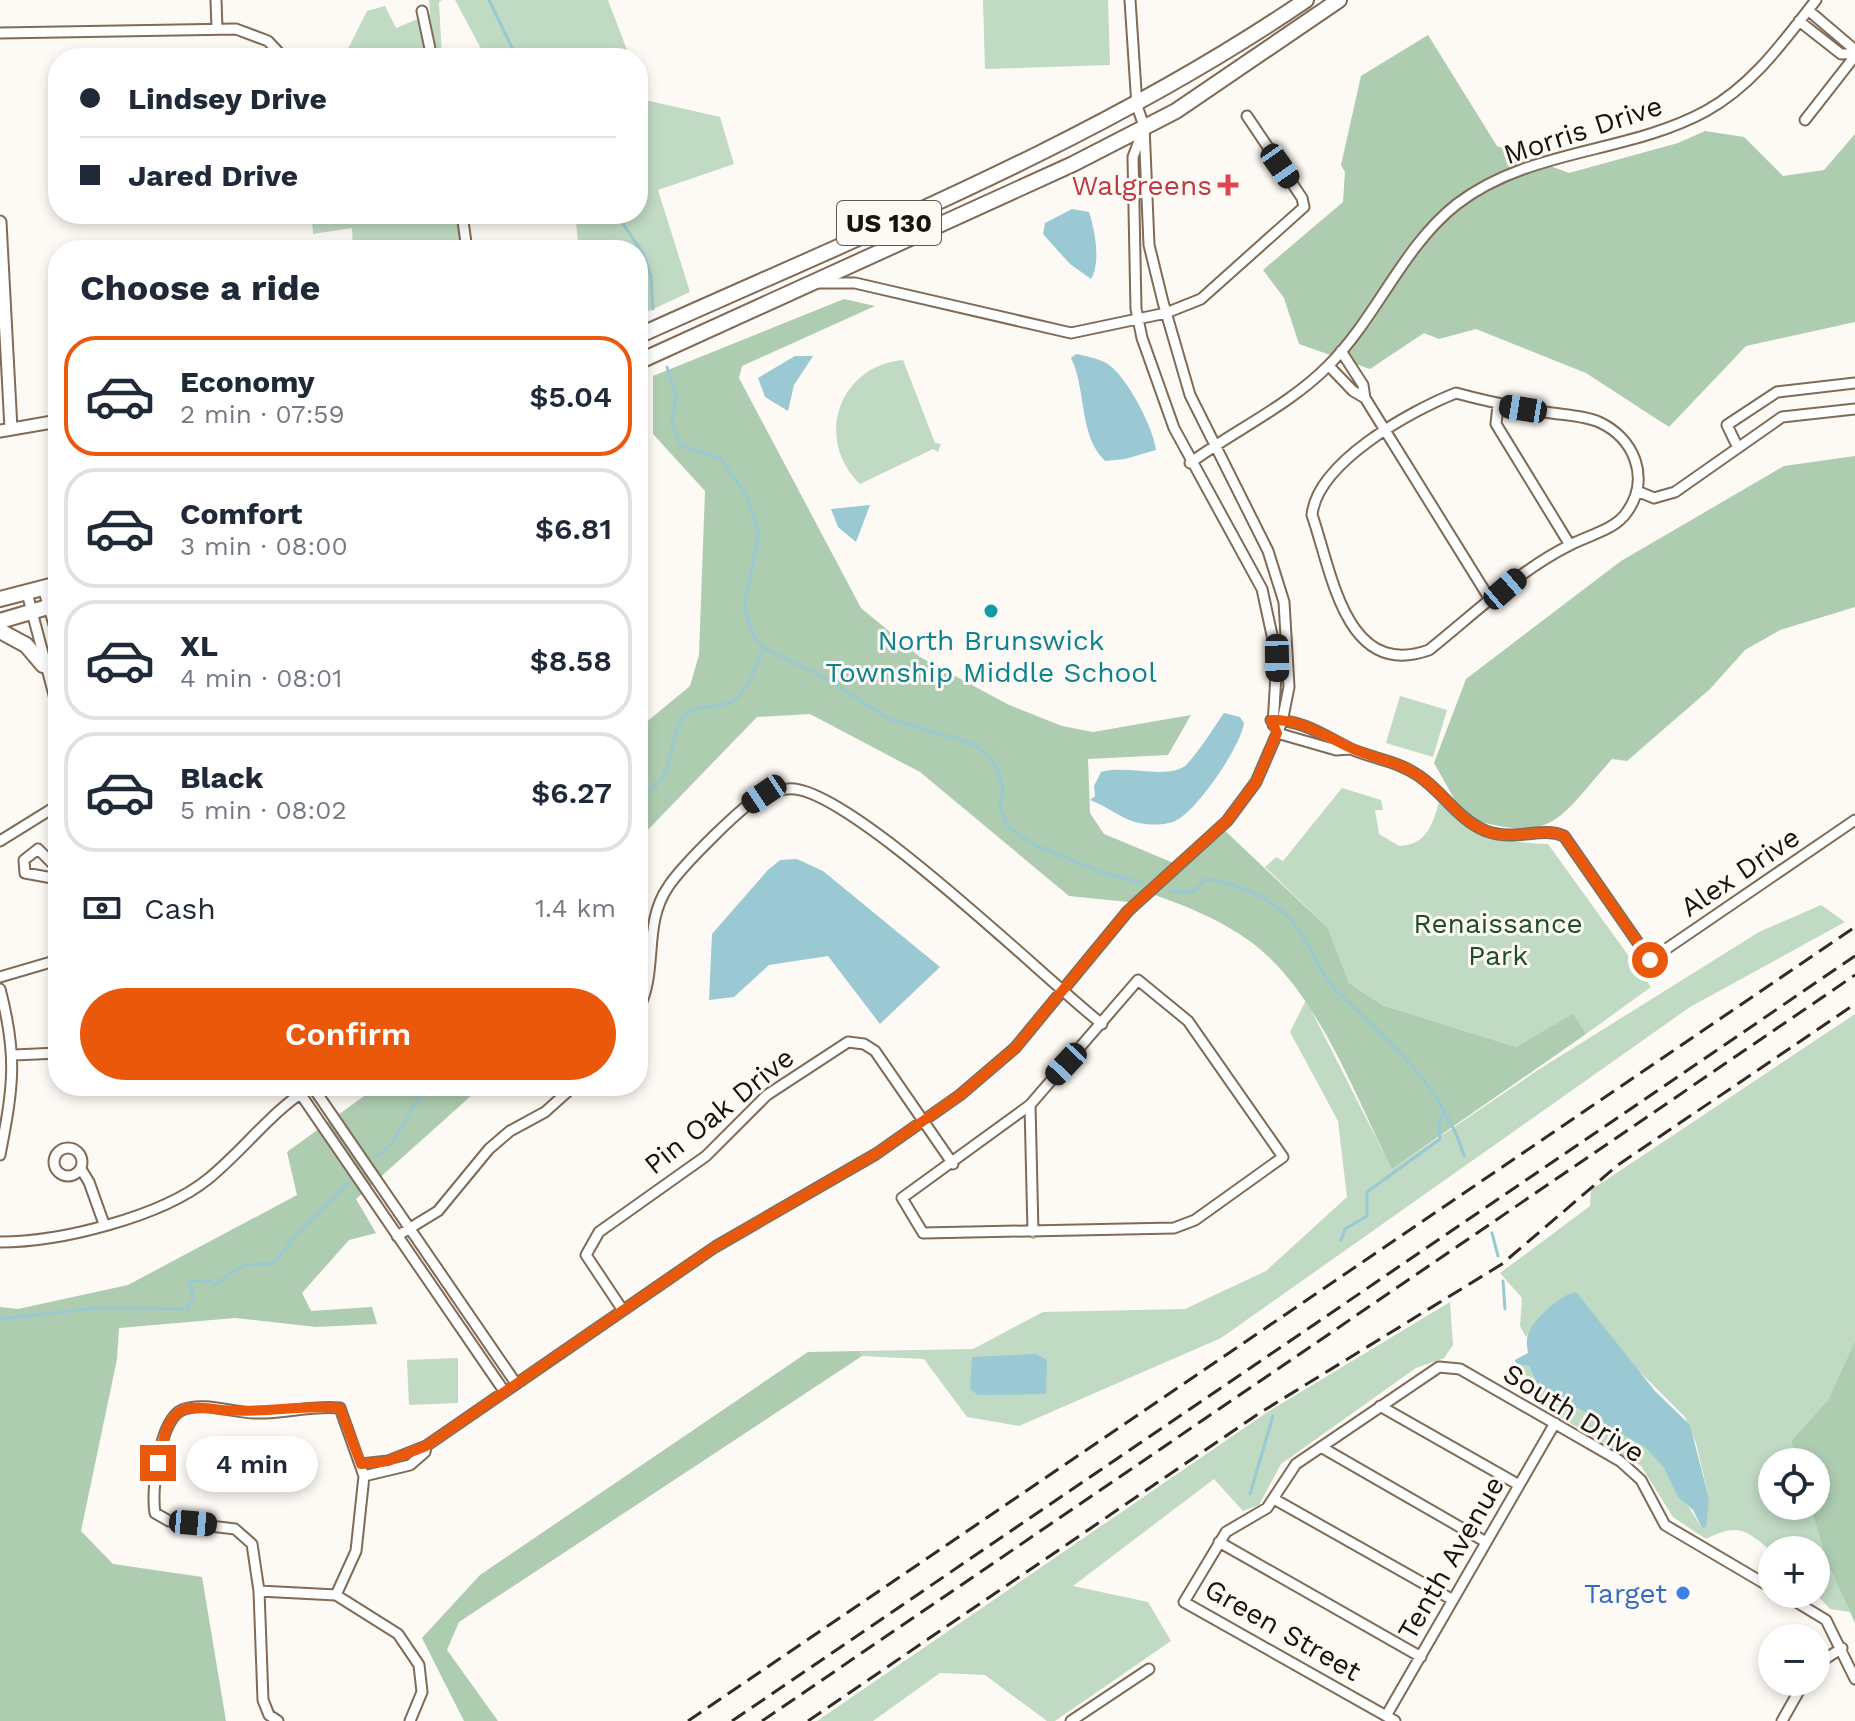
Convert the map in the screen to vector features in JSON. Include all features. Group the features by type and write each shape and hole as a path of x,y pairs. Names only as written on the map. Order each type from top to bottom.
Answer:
{"highway":[{"name":"US 130","path":"648,332 1038,156 1137,106 1224,56 1306,0"},
{"name":"US 130","path":"648,357 1073,164 1237,72 1339,0"},
{"path":"648,326 663,325"},
{"path":"0,599 48,587"},
{"path":"0,621 48,606"},
{"path":"0,631 26,645 43,665"}],"street":[{"path":"216,0 217,29"},
{"path":"361,1464 388,1461 426,1446 715,1247 923,1123 1015,1048 1128,911 1227,821 1256,782 1282,719 1289,687 1284,602 1268,551 1190,395 1166,313 1149,245 1144,126 1137,106 1130,0"},
{"name":"Morris Drive","path":"1190,463 1329,366 1424,238 1455,206 1486,185 1534,165 1664,130 1706,111 1747,83 1816,0"},
{"path":"1808,10 1855,53"},
{"path":"422,11 430,48"},
{"path":"1799,21 1841,54 1855,53"},
{"path":"0,33 236,29 258,35 277,48"},
{"path":"1805,120 1855,53"},
{"path":"808,284 855,283 1071,333 1166,313 1214,290 1304,207 1302,198 1247,116"},
{"path":"1144,126 1133,157 1138,320 1169,417 1190,463 1262,589 1277,658 1277,686 1271,720 1277,733 1336,750 1351,749"},
{"path":"0,222 5,430 48,423"},
{"path":"1341,351 1363,385 1365,398 1491,601"},
{"path":"1329,366 1353,391 1365,398"},
{"path":"1738,448 1727,425 1777,392 1855,383"},
{"path":"1456,393 1498,405 1597,421 1619,434 1631,447 1638,468 1637,491 1627,513 1610,527 1570,545 1519,577 1429,650 1410,657 1392,657 1370,648 1348,621 1312,515 1313,499 1334,467 1386,432 1436,401 1456,393"},
{"path":"1498,405 1496,424 1570,545"},
{"path":"1637,491 1654,498 1675,492 1782,417 1855,409"},
{"path":"27,593 48,680"},
{"path":"1271,720 1282,719 1351,749"},
{"name":"Alex Drive","path":"1351,749 1397,763 1421,777 1464,818 1484,830 1503,836 1555,832 1564,836 1650,960 1855,820"},
{"path":"648,970 655,912 668,887 747,806 764,794 790,788 808,791 827,801 897,848 1102,1024"},
{"path":"0,841 48,811"},
{"path":"48,859 38,849 24,860 25,873 48,877"},
{"path":"0,977 48,963"},
{"path":"1138,980 1188,1021 1283,1157 1195,1220 1174,1228 923,1233 902,1198 953,1164 1030,1105 1138,980"},
{"path":"0,989 14,1055 14,1083 0,1155"},
{"name":"Pin Oak Drive","path":"622,1309 586,1255 592,1241 634,1205 706,1156 767,1095 826,1054 848,1042 864,1044 875,1051 923,1123"},
{"path":"14,1055 48,1053"},
{"path":"0,1242 46,1239 104,1224 188,1193 227,1162 291,1096"},
{"path":"301,1096 504,1391"},
{"path":"319,1096 515,1382"},
{"path":"397,1236 438,1211 489,1149 510,1131 545,1112 563,1096"},
{"path":"1030,1105 1033,1232"},
{"path":"923,1123 953,1164"},
{"path":"81,1169 104,1224"},
{"name":"Green Street","path":"1391,1718 1184,1602 1219,1542 1234,1524 1264,1510 1292,1468 1430,1371 1443,1366 1456,1368"},
{"name":"South Drive","path":"1456,1368 1555,1423 1635,1473 1661,1519 1671,1529 1758,1580"},
{"path":"278,1721 269,1715 263,1700 259,1591 252,1544 235,1529 169,1521 155,1513 153,1486 168,1423 181,1410 204,1408 257,1413 319,1406 340,1408 364,1476 356,1551 336,1595"},
{"path":"1380,1406 1519,1485"},
{"name":"Tenth Avenue","path":"1391,1718 1421,1657 1555,1423"},
{"path":"364,1476 410,1465 425,1452 426,1446"},
{"path":"1321,1447 1486,1542"},
{"path":"1274,1499 1453,1600"},
{"path":"1219,1542 1421,1657"},
{"path":"259,1591 336,1595 398,1634 419,1665 422,1692 410,1721"},
{"path":"1806,1608 1826,1620 1855,1679"},
{"path":"1830,1656 1842,1648"},
{"path":"1071,1721 1149,1669"},
{"path":"1782,1721 1796,1696"}],"green space":[{"path":"429,0 442,0 439,2 441,48 348,48 367,11 385,6 396,28 430,14"},
{"path":"455,0 608,0 626,48 481,48"},
{"path":"983,0 1108,0 1110,65 985,69"},
{"path":"1428,35 1497,146 1569,173 1678,143 1705,131 1744,137 1783,176 1824,170 1855,134 1855,322 1746,346 1669,427 1586,373 1476,329 1439,339 1424,333 1370,369 1299,344 1284,298 1263,270 1343,202 1345,172 1341,165 1361,76"},
{"path":"648,101 720,117 734,164 658,190 690,292 648,311 648,240 578,240 576,224 648,224"},
{"path":"312,224 461,224 464,240 353,240 352,228 313,234"},
{"path":"844,299 875,306 742,366 739,378 861,608 920,657 1009,705 1062,726 1093,732 1191,715 1168,755 1088,759 1090,813 1104,834 1181,866 1221,827 1328,928 1349,983 1382,1005 1516,1047 1573,1014 1586,1034 1392,1169 1349,1078 1315,1017 1275,963 1251,942 1200,913 1146,892 1138,903 1069,896 920,772 810,714 757,717 648,830 648,721 690,686 699,655 705,491 653,434 653,376"},
{"path":"903,360 935,443 941,444 938,452 933,449 860,484 846,466 838,447 836,427 840,408 849,390 862,376 881,365"},
{"path":"1855,456 1855,607 1780,630 1745,650 1710,689 1627,761 1612,759 1578,799 1551,822 1518,828 1465,818 1434,763 1466,679 1621,561 1784,466"},
{"path":"1400,696 1447,710 1433,757 1386,743"},
{"name":"Renaissance Park","path":"1342,788 1381,800 1383,810 1375,810 1379,834 1399,846 1422,838 1431,826 1439,802 1476,830 1501,839 1548,844 1651,987 1586,1034 1572,1015 1516,1047 1382,1005 1349,983 1328,928 1265,867 1276,857 1283,861"},
{"path":"1821,905 1845,922 1690,1007 1221,1338 1019,1426 967,1417 924,1359 862,1356 859,1351 973,1349 1043,1312 1185,1309 1266,1271 1347,1197 1338,1121 1290,1032 1306,1000 1392,1169 1538,1070 1759,932"},
{"path":"1855,1014 1855,1341 1828,1400 1791,1441 1793,1448 1758,1448 1758,1520 1814,1520 1819,1536 1758,1536 1758,1540 1734,1530 1706,1539 1673,1517 1641,1466 1547,1409 1516,1364 1529,1366 1536,1382 1646,1447 1664,1468 1702,1528 1709,1499 1696,1443 1685,1417 1637,1369 1531,1328 1526,1337 1520,1326 1522,1298 1500,1273 1590,1206 1591,1190"},
{"path":"364,1096 471,1096 356,1199 376,1233 349,1240 302,1293 311,1311 372,1307 377,1324 316,1327 235,1318 119,1328 117,1359 81,1531 113,1564 202,1577 226,1721 0,1721 0,1307 18,1309 128,1285 297,1195 287,1152"},
{"path":"1450,1302 1453,1345 1444,1358 1416,1368 1281,1464 1259,1505 1243,1511 1214,1479 1073,1586 1148,1602 1171,1641 1055,1721 1047,1721 985,1675 940,1673 873,1721 817,1721 1269,1411"},
{"path":"1855,1341 1855,1623 1830,1569 1830,1536 1819,1536 1814,1520 1830,1520 1830,1448 1793,1448 1791,1441 1828,1400"},
{"path":"859,1351 862,1356 459,1622 447,1650 498,1721 464,1721 422,1638 480,1575 808,1352"},
{"path":"458,1358 458,1403 409,1405 407,1360"},
{"path":"1830,1569 1850,1612 1829,1608"}],"water":[{"path":"1072,209 1089,212 1091,219 1096,264 1091,279 1070,264 1043,234 1045,223"},
{"path":"1076,354 1106,363 1122,378 1144,415 1156,450 1105,461 1096,450 1087,425 1071,358"},
{"path":"795,356 813,356 794,385 788,411 765,397 758,378"},
{"path":"870,505 856,542 838,527 831,509"},
{"path":"1224,713 1240,717 1244,723 1241,733 1207,791 1177,820 1162,824 1138,823 1090,800 1095,796 1094,786 1101,772 1180,769 1197,753"},
{"path":"797,859 823,871 940,967 880,1024 828,956 769,965 734,997 709,1000 712,934 768,870 780,860"},
{"path":"1576,1292 1655,1391 1690,1425 1709,1499 1706,1527 1702,1528 1693,1510 1678,1497 1664,1468 1646,1448 1544,1388 1536,1382 1529,1366 1516,1364 1515,1360 1528,1353 1527,1336 1536,1322 1556,1302"},
{"path":"1036,1354 1047,1360 1046,1394 978,1395 970,1389 972,1357"}],"waterway":[{"path":"489,0 512,48"},
{"path":"623,224 634,240"},
{"path":"648,267 653,309"},
{"path":"667,367 676,395 672,424 681,445 721,459 745,493 759,532 744,608 754,636 764,648 822,676 889,719 974,744 995,764 1003,787 1000,808 1008,827 1035,845 1100,872 1141,883"},
{"path":"648,791 666,772 677,731 686,714 699,708 727,704 738,697 764,648"},
{"path":"1171,891 1193,892 1206,879 1218,881 1256,894 1287,916 1302,934 1332,986 1395,1048 1429,1087 1455,1131 1464,1156"},
{"path":"375,1158 392,1143 420,1096"},
{"path":"1341,1240 1345,1229 1367,1216 1367,1192 1440,1139 1439,1123 1445,1110"},
{"path":"0,1319 98,1308 187,1309 193,1298 190,1281 208,1281 216,1285 242,1267 273,1264 298,1233 348,1183"},
{"path":"1492,1233 1498,1256"},
{"path":"1503,1281 1505,1309"},
{"path":"1250,1494 1273,1416"}],"railway":[{"path":"688,1721 1855,927"},
{"path":"732,1721 1855,956"},
{"path":"762,1721 1855,975"},
{"path":"808,1721 1258,1414 1502,1264 1618,1165 1855,1004"}],"place":[{"name":"Walgreens","path":"1228,185"},
{"name":"North Brunswick Township Middle School","path":"991,611"},
{"name":"Target","path":"1683,1593"}],"route":[{"path":"158,1463 168,1423 181,1410 204,1408 257,1413 319,1406 340,1408 361,1464 388,1461 419,1446 426,1446 715,1247 876,1154 923,1123 1015,1048 1128,911 1227,821 1256,782 1277,733 1271,720 1287,719 1336,739 1351,749 1397,763 1421,777 1464,818 1484,830 1503,836 1522,837 1555,832 1564,836 1650,960"}]}
